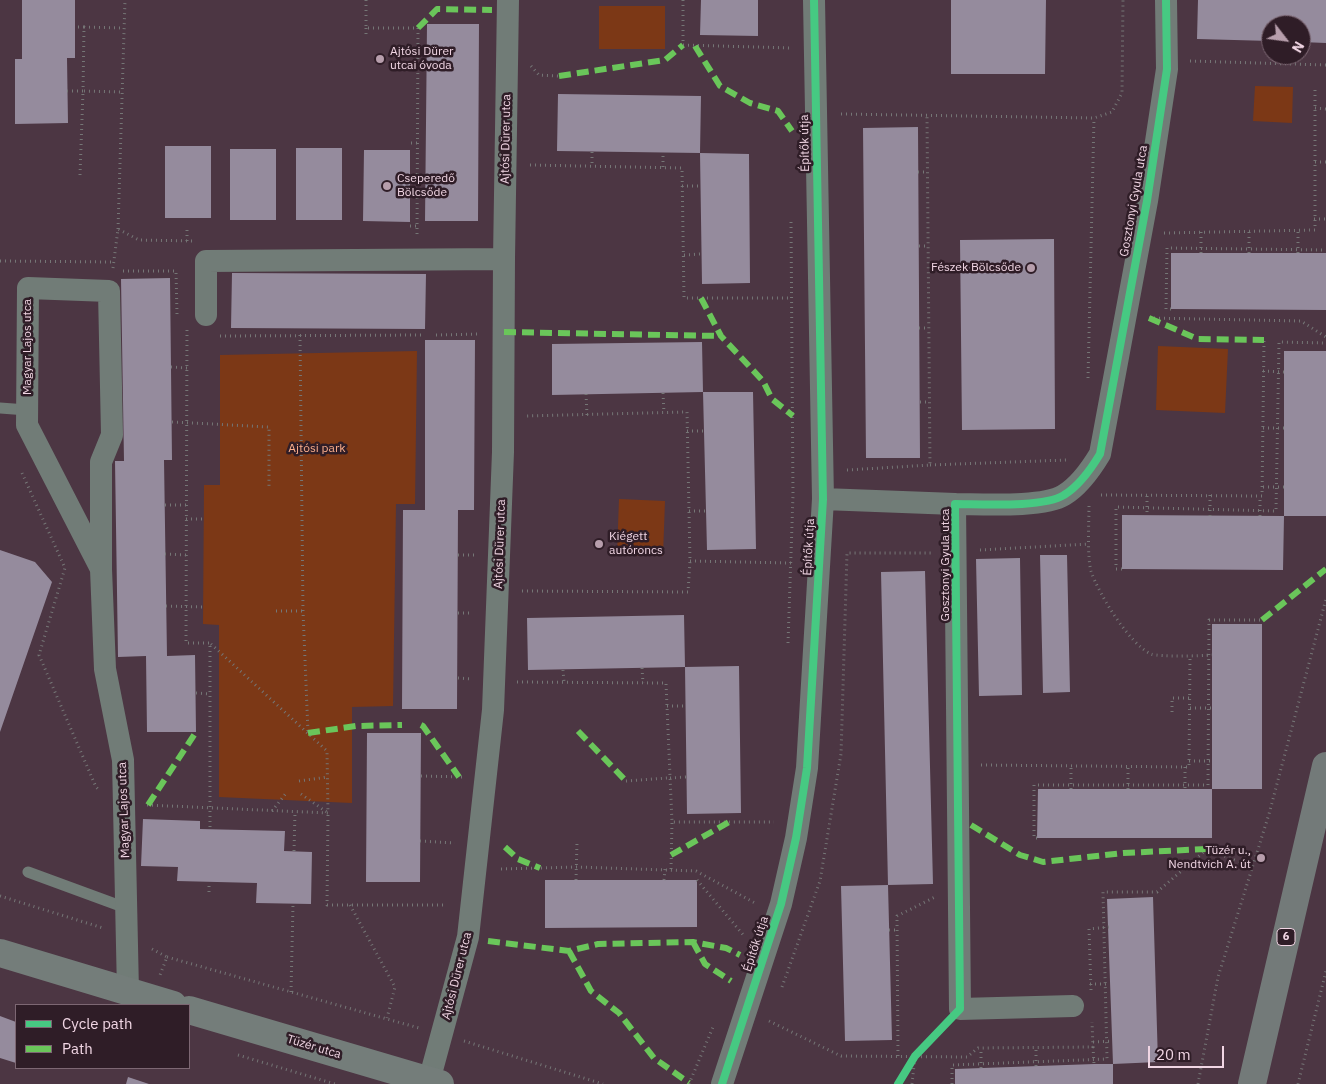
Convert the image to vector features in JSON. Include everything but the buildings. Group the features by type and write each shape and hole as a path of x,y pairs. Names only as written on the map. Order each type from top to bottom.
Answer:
{"main road":[{"name":"6","path":"1252,1084 1326,766"}],"street":[{"name":"Ajtósi Dürer utca","path":"434,1083 442,1034 468,937 493,710 503,452 508,0"},
{"name":"Építők útja","path":"722,1084 781,904 796,838 807,768 824,471 814,0"},
{"name":"Gosztonyi Gyula utca","path":"823,499 956,504 1027,504 1056,499 1065,495 1093,466 1100,454 1147,201 1167,69 1166,0"},
{"path":"193,318 206,261 504,259"},
{"name":"Magyar Lajos utca","path":"101,569 27,425 28,288 110,291 112,435 101,462 101,569 105,668 123,760 128,992"},
{"name":"Gosztonyi Gyula utca","path":"956,504 949,552 958,764 960,1009 1085,1004"},
{"path":"0,952 170,1004"},
{"name":"Tüzér utca","path":"190,1010 434,1083"}],"lane":[{"path":"0,408 27,410"},
{"path":"28,872 126,908"}],"path":[{"path":"110,291 118,229 125,0"},
{"path":"366,0 366,36"},
{"path":"683,0 683,46 792,48 792,39"},
{"path":"816,114 1094,118 1112,112 1122,93 1122,0"},
{"path":"75,27 124,28"},
{"path":"80,175 84,27"},
{"path":"366,28 418,28 418,259"},
{"path":"527,61 539,75 559,76"},
{"path":"1189,61 1326,65"},
{"path":"1155,233 1314,230 1315,88"},
{"path":"68,91 122,92"},
{"path":"1315,108 1326,109"},
{"path":"927,116 930,464"},
{"path":"1088,381 1094,118"},
{"path":"411,143 417,143"},
{"path":"592,152 592,166"},
{"path":"663,153 663,168"},
{"path":"1315,162 1326,162"},
{"path":"526,165 682,168 684,298 791,298"},
{"path":"918,172 927,172"},
{"path":"682,186 700,186"},
{"path":"788,650 793,495 792,219"},
{"path":"1314,219 1326,219"},
{"path":"410,226 418,226"},
{"path":"118,229 139,240 196,241"},
{"path":"187,229 187,250"},
{"path":"1298,231 1298,251"},
{"path":"1201,232 1201,251"},
{"path":"1249,232 1249,251"},
{"path":"919,246 928,246"},
{"path":"1171,309 1166,309 1167,248 1201,251 1326,250"},
{"path":"684,255 701,254"},
{"path":"0,261 114,262"},
{"path":"122,271 176,271 177,314"},
{"path":"170,314 193,318 187,337 186,643 210,644 327,751 327,905 452,905"},
{"path":"1160,319 1301,320 1326,337"},
{"path":"919,328 929,328"},
{"path":"436,335 487,334"},
{"path":"300,335 303,611 308,733"},
{"path":"215,336 425,335"},
{"path":"187,337 196,337"},
{"path":"1260,516 1260,496 1262,496 1264,340"},
{"path":"1122,570 1116,570 1116,507 1276,510 1279,342 1326,343"},
{"path":"171,367 187,368"},
{"path":"1263,371 1284,372"},
{"path":"663,393 664,413"},
{"path":"586,394 587,415"},
{"path":"920,402 930,402"},
{"path":"516,590 688,592 690,561 687,412 520,417"},
{"path":"172,422 270,427 269,486"},
{"path":"1263,428 1284,428"},
{"path":"687,431 704,431"},
{"path":"824,471 930,464 1068,460"},
{"path":"20,468 65,568 39,655 96,788 104,794"},
{"path":"1262,487 1284,487"},
{"path":"1098,495 1260,496"},
{"path":"1147,496 1147,516"},
{"path":"1210,496 1210,516"},
{"path":"1089,504 1091,570 1118,621 1140,646 1153,654 1211,655"},
{"path":"165,505 186,505"},
{"path":"689,511 706,511"},
{"path":"186,519 204,519"},
{"path":"847,553 949,552 1090,544"},
{"path":"165,554 186,555"},
{"path":"458,555 483,555"},
{"path":"690,561 791,563"},
{"path":"1198,1084 1218,977 1269,814 1326,599"},
{"path":"166,606 203,606"},
{"path":"276,611 303,611"},
{"path":"458,613 480,613"},
{"path":"1037,838 1034,838 1034,785 1071,787 1185,787 1208,785 1211,655 1209,620 1262,620"},
{"path":"210,644 210,830"},
{"path":"958,764 1189,767 1190,655"},
{"path":"642,668 643,683"},
{"path":"563,670 564,682"},
{"path":"458,678 477,679"},
{"path":"514,682 666,683 672,822 671,869"},
{"path":"196,693 210,694"},
{"path":"1172,712 1172,698 1190,698"},
{"path":"667,706 685,706"},
{"path":"1190,708 1210,708"},
{"path":"1189,761 1210,762"},
{"path":"1071,766 1071,787"},
{"path":"1128,766 1128,787"},
{"path":"1185,767 1185,787"},
{"path":"421,776 467,778"},
{"path":"299,781 328,777"},
{"path":"626,781 686,778"},
{"path":"272,812 287,792"},
{"path":"302,794 328,813"},
{"path":"124,804 328,813"},
{"path":"294,851 295,812"},
{"path":"772,830 775,813"},
{"path":"672,822 774,822"},
{"path":"420,842 459,844"},
{"path":"576,880 577,842"},
{"path":"1207,849 1252,867"},
{"path":"501,869 576,867 696,870 755,903"},
{"path":"664,880 665,869"},
{"path":"697,880 745,938 748,929"},
{"path":"209,882 209,892"},
{"path":"752,911 757,894"},
{"path":"898,1056 897,916 938,896"},
{"path":"291,992 293,904"},
{"path":"350,905 395,987 387,1018"},
{"path":"1094,1064 1093,1044 1085,1004 1090,984 1089,929 1109,927"},
{"path":"889,930 897,930"},
{"path":"167,957 442,1034 603,1084"},
{"path":"1298,1084 1326,971"},
{"path":"1090,984 1110,984"},
{"path":"891,996 897,996"},
{"path":"770,1020 841,1056 967,1057 978,1048 1036,1048 1112,1041"},
{"path":"689,1084 714,1024"},
{"path":"980,1068 981,1048"},
{"path":"1036,1048 1036,1066"},
{"path":"906,1070 921,1049"},
{"path":"232,1053 335,1084"},
{"path":"912,1084 915,1056"}],"green space":[{"path":"599,6 665,6 665,49 599,49"},
{"path":"1255,86 1293,87 1292,123 1253,121"},
{"path":"1158,346 1228,349 1225,413 1156,410"},
{"name":"Ajtósi park","path":"417,351 415,504 396,504 393,706 352,707 352,803 219,797 219,625 203,624 204,485 220,485 220,355"},
{"path":"619,499 665,501 663,556 617,555"}],"marked path":[{"path":"418,28 437,9 492,10"},
{"path":"559,76 665,60 683,45"},
{"path":"695,46 720,86 750,103 778,111 792,131"},
{"path":"701,298 721,336 763,381 772,399 793,416"},
{"path":"1149,318 1198,339 1264,340"},
{"path":"504,332 721,336"},
{"path":"1262,620 1326,569"},
{"path":"308,733 356,726 402,725"},
{"path":"421,725 459,777"},
{"path":"578,731 626,781"},
{"path":"148,805 196,732"},
{"path":"671,855 729,822"},
{"path":"971,825 1020,855 1043,862 1123,853 1207,849"},
{"path":"505,847 518,859 540,868"},
{"path":"488,941 569,951 598,944 693,942 726,948 740,955"},
{"path":"693,942 705,964 731,981"},
{"path":"569,951 591,991 619,1013 654,1058 689,1083"}],"cycle path":[{"path":"722,1084 781,904 796,838 807,768 823,499 814,0"},
{"path":"898,1084 915,1056 960,1009 955,504 1027,504 1055,499 1064,495 1080,482 1100,454 1147,201 1167,69 1166,0"}],"place":[{"name":"Ajtósi Dürer utcai óvoda","path":"380,59"},
{"name":"Cseperedő Bölcsőde","path":"387,186"},
{"name":"Fészek Bölcsőde","path":"1031,268"},
{"name":"Kiégett autóroncs","path":"599,544"},
{"name":"Tüzér u., Nendtvich A. út","path":"1261,858"}]}
